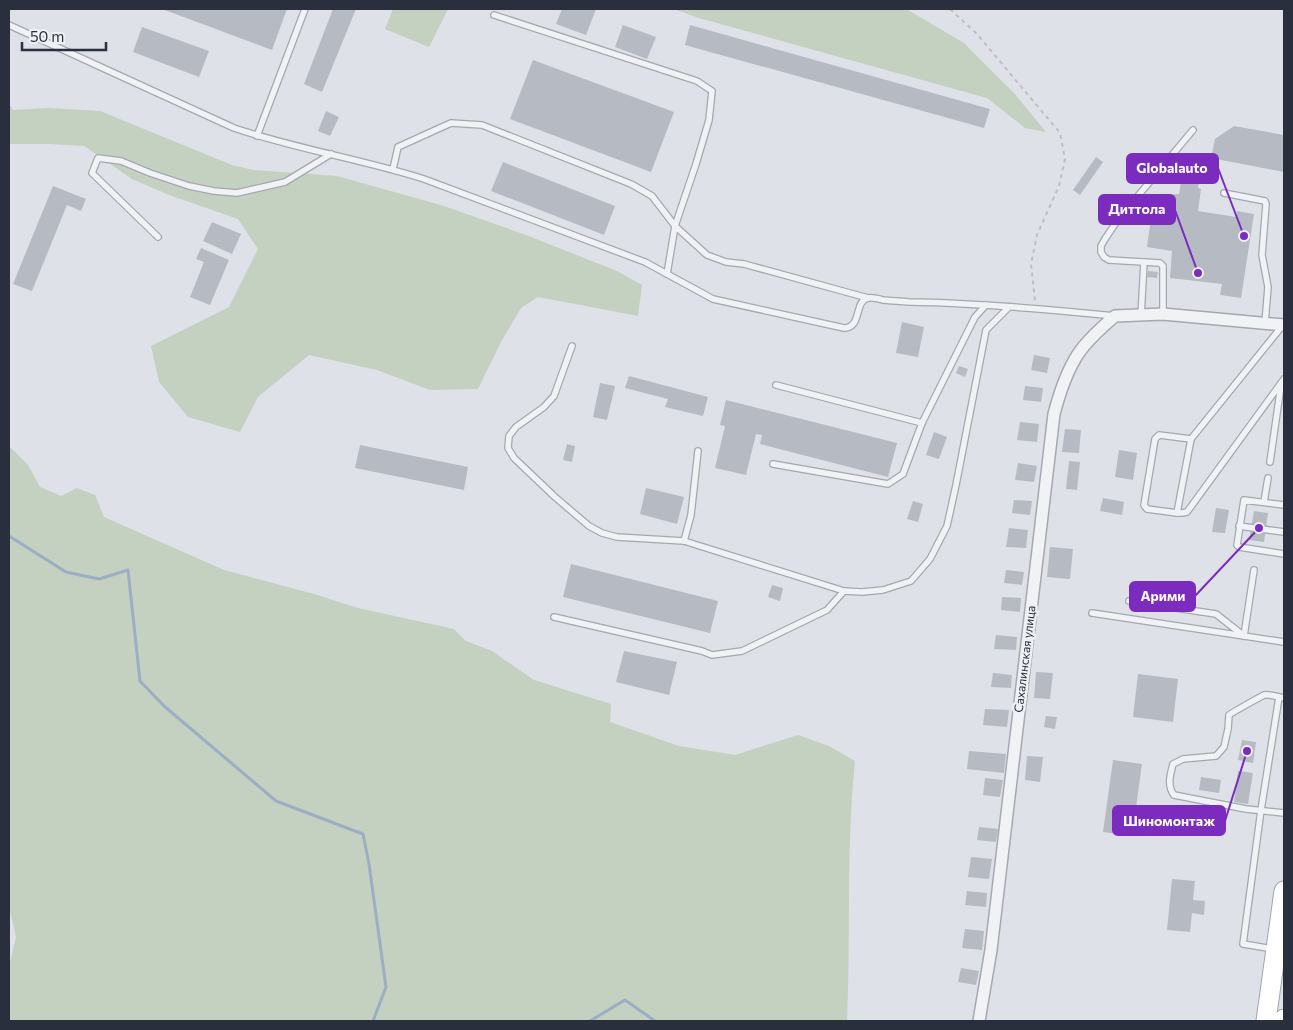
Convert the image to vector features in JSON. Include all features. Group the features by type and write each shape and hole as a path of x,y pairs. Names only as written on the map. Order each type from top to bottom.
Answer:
{"main road":[{"path":"1266,1021 1284,891"}],"street":[{"path":"1115,316 1163,314 1284,325"},
{"name":"Сахалинская улица","path":"979,1021 991,950 1054,414 1062,386 1075,358 1098,331 1115,316"}],"lane":[{"path":"257,136 305,9"},
{"path":"494,15 697,81 712,91 709,120 675,226 667,274"},
{"path":"9,25 234,128 257,136 394,169 424,179 645,262 713,299 849,328 853,325 861,303 868,298"},
{"path":"394,169 398,147 450,123 482,125 631,184 652,196 675,226 707,256 726,262 744,264 868,298 1036,308 1115,316"},
{"path":"1163,314 1163,266 1160,263 1109,260 1101,252 1101,246 1117,221 1193,130"},
{"path":"158,237 92,173 98,158 121,160 150,173 189,186 236,193 285,182 330,154"},
{"path":"1224,193 1265,201 1266,204 1262,255 1268,287 1265,323"},
{"path":"1141,316 1144,262"},
{"path":"772,464 888,484 903,474 922,422 975,317 986,305"},
{"path":"572,346 554,396 544,407 516,427 509,436 508,448 514,458 589,526 602,533 617,537 684,541 844,591 862,592 884,590 911,581 930,559 947,526 986,330 1009,307"},
{"path":"1177,513 1191,439 1284,325"},
{"path":"1191,439 1159,435 1155,438 1144,505 1147,509 1182,514 1186,512 1282,382"},
{"path":"1270,462 1282,382"},
{"path":"776,385 922,422"},
{"path":"684,541 691,515 698,451"},
{"path":"1264,502 1268,478"},
{"path":"1284,505 1244,500 1237,546 1284,554"},
{"path":"1240,526 1284,532"},
{"path":"1244,636 1254,570"},
{"path":"554,618 712,655 742,651 826,610 844,591"},
{"path":"1129,601 1216,614 1244,636"},
{"path":"1092,612 1284,642"},
{"path":"1276,949 1243,944 1261,810 1282,697 1264,695 1229,715 1224,747 1216,756 1183,759 1173,764 1170,789 1174,796 1246,809 1261,810 1284,813"}],"path":[{"path":"950,9 976,34 1060,133 1065,159 1059,186 1037,235 1031,264 1036,308"}],"green space":[{"path":"393,9 448,9 429,47 385,29"},
{"path":"674,9 908,10 964,43 1014,93 1046,132 1025,128 987,98 699,18"},
{"path":"9,104 13,110 49,108 100,111 232,165 253,170 337,176 444,206 526,235 617,271 642,285 638,316 538,297 521,308 501,342 478,389 430,390 377,370 309,355 258,397 240,432 188,417 159,382 151,346 229,307 258,249 238,219 169,195 132,179 84,146 9,144"},
{"path":"9,446 28,465 40,487 61,496 77,488 95,495 104,517 224,570 358,608 454,629 466,641 492,651 534,680 611,704 610,722 679,746 735,755 798,735 829,746 855,761 850,858 847,1021 9,1021 9,967 16,937 9,906"}],"building":[{"path":"162,9 287,9 272,50"},
{"path":"333,9 356,9 322,92 304,84"},
{"path":"562,9 596,9 586,35 556,24"},
{"path":"623,25 656,37 647,59 615,47"},
{"path":"690,25 990,109 984,128 685,45"},
{"path":"142,27 209,51 199,77 133,52"},
{"path":"533,60 674,112 651,172 510,119"},
{"path":"326,111 339,117 330,136 318,131"},
{"path":"1234,126 1284,135 1284,172 1211,158 1215,139"},
{"path":"1096,157 1103,162 1080,195 1073,190"},
{"path":"503,162 615,206 604,235 491,191"},
{"path":"1183,170 1200,173 1198,188 1201,189 1198,211 1236,217 1237,211 1254,214 1241,298 1220,295 1222,284 1170,278 1172,251 1147,247 1151,218 1143,217 1145,204 1160,195 1179,194"},
{"path":"53,186 86,199 81,211 67,205 32,291 13,284"},
{"path":"212,222 241,234 232,254 203,241"},
{"path":"201,248 229,260 210,305 190,297 204,262 196,259"},
{"path":"1148,271 1158,272 1157,278 1147,277"},
{"path":"902,322 924,327 918,357 896,353"},
{"path":"1034,355 1050,358 1047,373 1031,370"},
{"path":"959,366 968,369 965,377 956,373"},
{"path":"629,376 708,397 703,416 665,407 668,399 625,388"},
{"path":"600,383 615,386 607,420 593,417"},
{"path":"1025,386 1043,388 1041,402 1023,400"},
{"path":"726,400 897,443 888,477 760,444 762,435 756,434 746,475 715,468 725,426 720,425"},
{"path":"1020,422 1039,424 1037,442 1017,440"},
{"path":"1065,429 1081,430 1079,453 1062,452"},
{"path":"934,432 947,437 939,459 926,455"},
{"path":"567,444 575,446 572,462 563,460"},
{"path":"360,445 468,467 464,490 355,468"},
{"path":"1119,450 1137,453 1133,480 1115,477"},
{"path":"1069,461 1080,462 1077,490 1066,489"},
{"path":"1018,463 1037,466 1034,482 1015,480"},
{"path":"646,488 684,497 677,524 640,514"},
{"path":"1103,498 1124,502 1122,515 1100,511"},
{"path":"1014,500 1032,501 1030,515 1012,513"},
{"path":"913,501 923,504 918,522 907,519"},
{"path":"1216,508 1229,510 1225,533 1212,532"},
{"path":"1254,511 1268,513 1264,542 1249,540"},
{"path":"1009,528 1028,530 1026,548 1006,547"},
{"path":"1050,547 1073,549 1070,579 1047,577"},
{"path":"571,564 718,601 710,633 563,597"},
{"path":"1006,570 1024,572 1022,585 1004,583"},
{"path":"772,585 783,588 780,601 768,597"},
{"path":"1002,597 1021,598 1020,612 1001,610"},
{"path":"996,635 1017,637 1016,650 994,649"},
{"path":"624,651 677,662 669,695 616,682"},
{"path":"1036,672 1053,673 1050,699 1034,698"},
{"path":"993,673 1012,675 1011,688 991,687"},
{"path":"1138,674 1178,679 1173,722 1133,717"},
{"path":"985,709 1009,710 1007,727 983,725"},
{"path":"1046,716 1057,717 1055,729 1044,727"},
{"path":"1242,740 1256,742 1253,763 1238,760"},
{"path":"969,751 1006,754 1004,773 967,769"},
{"path":"1027,756 1043,757 1040,782 1025,780"},
{"path":"1113,760 1142,764 1132,836 1103,832"},
{"path":"1238,771 1253,773 1248,804 1234,802"},
{"path":"1201,777 1221,780 1219,793 1199,790"},
{"path":"985,778 1003,780 1000,797 983,795"},
{"path":"979,827 998,829 996,842 977,840"},
{"path":"971,857 992,859 989,879 968,877"},
{"path":"1172,879 1195,881 1193,900 1205,901 1204,915 1192,913 1190,932 1167,930"},
{"path":"967,891 987,893 986,907 965,905"},
{"path":"965,929 984,931 982,950 962,948"},
{"path":"961,968 979,971 976,985 958,982"}],"waterway":[{"path":"9,536 66,572 99,579 128,570 140,681 164,706 276,801 363,834 386,987 373,1021"},
{"path":"590,1021 625,1000 655,1021"}],"place":[{"name":"Globalauto","path":"1244,236"},
{"name":"Диттола","path":"1198,273"},
{"name":"Арими","path":"1259,528"},
{"name":"Шиномонтаж","path":"1247,751"}]}
